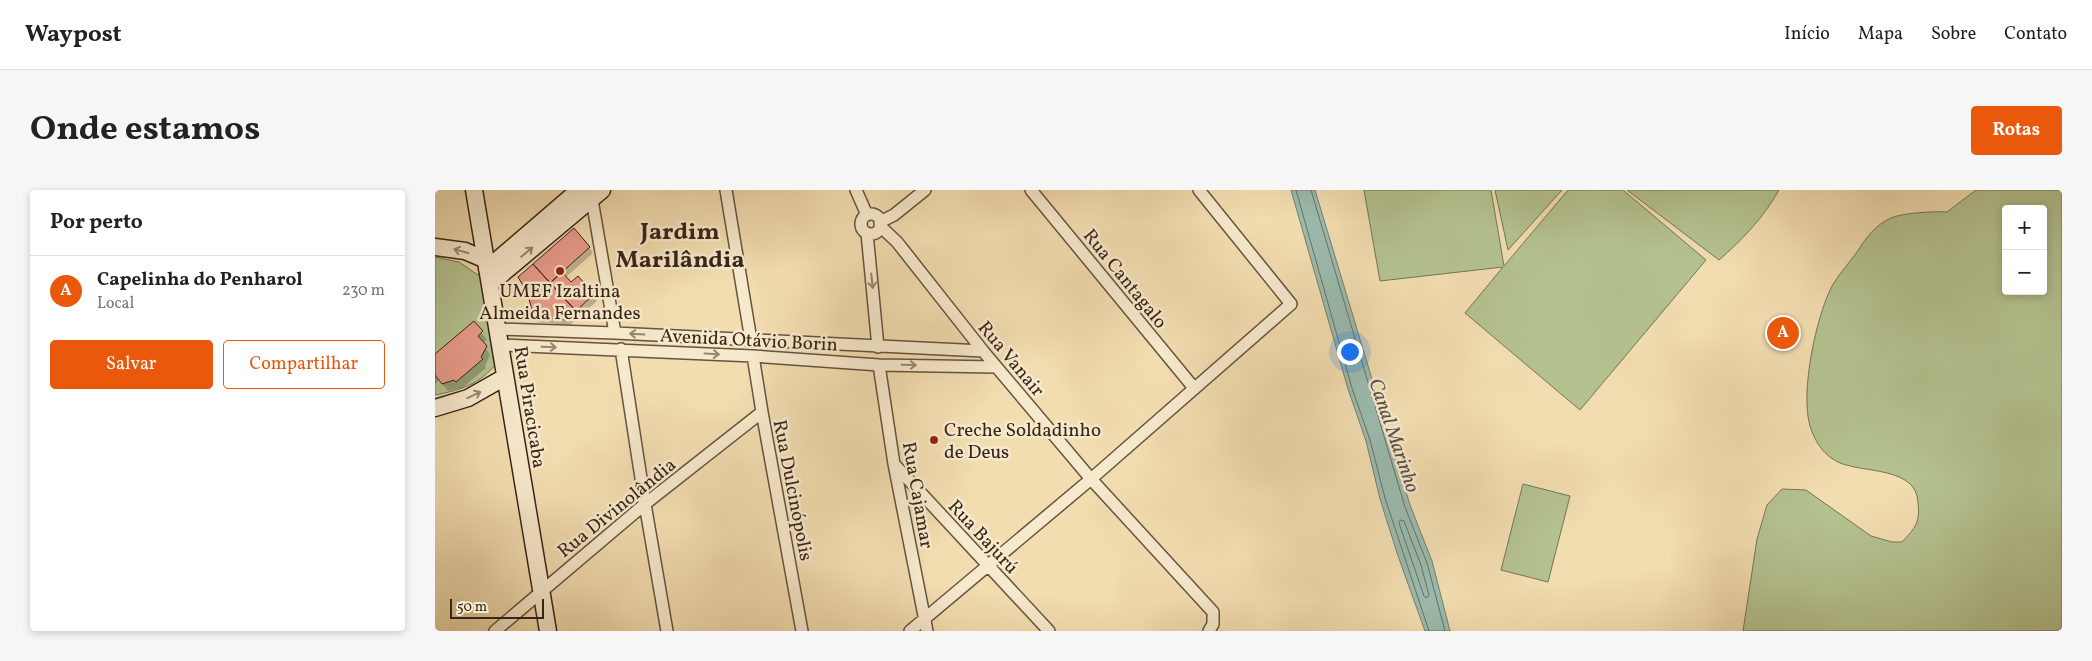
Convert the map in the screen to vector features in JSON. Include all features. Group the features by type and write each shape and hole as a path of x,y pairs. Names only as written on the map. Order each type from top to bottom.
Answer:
{"street":[{"name":"Rua Piracicaba","path":"474,190 548,631"},
{"path":"726,190 751,340"},
{"path":"856,190 867,215"},
{"path":"867,233 875,233 880,224 925,190"},
{"name":"Rua Cantagalo","path":"1031,190 1194,388"},
{"path":"910,631 1091,479 1291,304 1199,190"},
{"path":"435,247 465,251 488,271 591,192 615,333"},
{"path":"867,215 875,216 880,224"},
{"path":"867,215 863,218 861,226 867,233 878,347"},
{"name":"Rua Vanair","path":"880,224 897,242 996,367 1091,479 1213,612 1211,627"},
{"name":"Avenida Otávio Borin","path":"499,337 615,333 983,351"},
{"name":"Avenida Otávio Borin","path":"499,337 621,350 753,356 879,365 996,367"},
{"path":"621,350 667,631"},
{"name":"Rua Dulcinópolis","path":"753,356 803,631"},
{"name":"Rua Cajamar","path":"879,365 894,464 927,631"},
{"path":"435,408 468,398 505,377"},
{"name":"Rua Divinolândia","path":"495,631 645,504 762,412"},
{"name":"Rua Bajurú","path":"894,464 1049,631"}],"green space":[{"path":"1364,190 1491,190 1504,266 1568,190 1623,190 1706,260 1580,410 1465,313 1503,267 1380,281"},
{"path":"1495,190 1562,190 1508,250"},
{"path":"1627,190 1779,190 1767,210 1752,228 1719,260"},
{"path":"1976,190 2062,190 2062,631 1743,631 1757,539 1767,505 1782,489 1806,490 1871,536 1892,542 1902,542 1918,520 1918,502 1915,491 1908,483 1888,473 1840,463 1829,457 1817,443 1810,426 1807,411 1808,375 1820,316 1832,286 1871,232 1880,224 1896,216 1947,212"},
{"path":"435,257 459,262 481,277 497,363 477,381 453,391 435,395"},
{"path":"1523,484 1570,496 1548,582 1501,570"}],"water":[{"path":"1291,190 1315,190 1410,505 1432,561 1450,631 1425,631 1380,499 1366,441 1348,389"}],"building":[{"path":"574,228 590,247 550,283 533,264"},
{"path":"533,264 576,311 566,320 533,316 528,294 518,277"},
{"path":"562,272 571,282 578,276 594,294 576,311 550,283"},
{"path":"474,321 483,331 478,336 487,346 481,357 483,359 456,382 454,380 442,384 435,375 435,354"},
{"path":"1780,325 1788,330 1784,336 1777,330"}],"place":[{"name":"UMEF Izaltina Almeida Fernandes","path":"560,271"},
{"name":"Capelinha do Penharol","path":"1783,333"},
{"name":"Creche Soldadinho de Deus","path":"934,440"}],"district":[{"name":"Jardim Marilândia","path":"680,245"}],"water label":[{"name":"Canal Marinho","path":"1395,435"}]}
